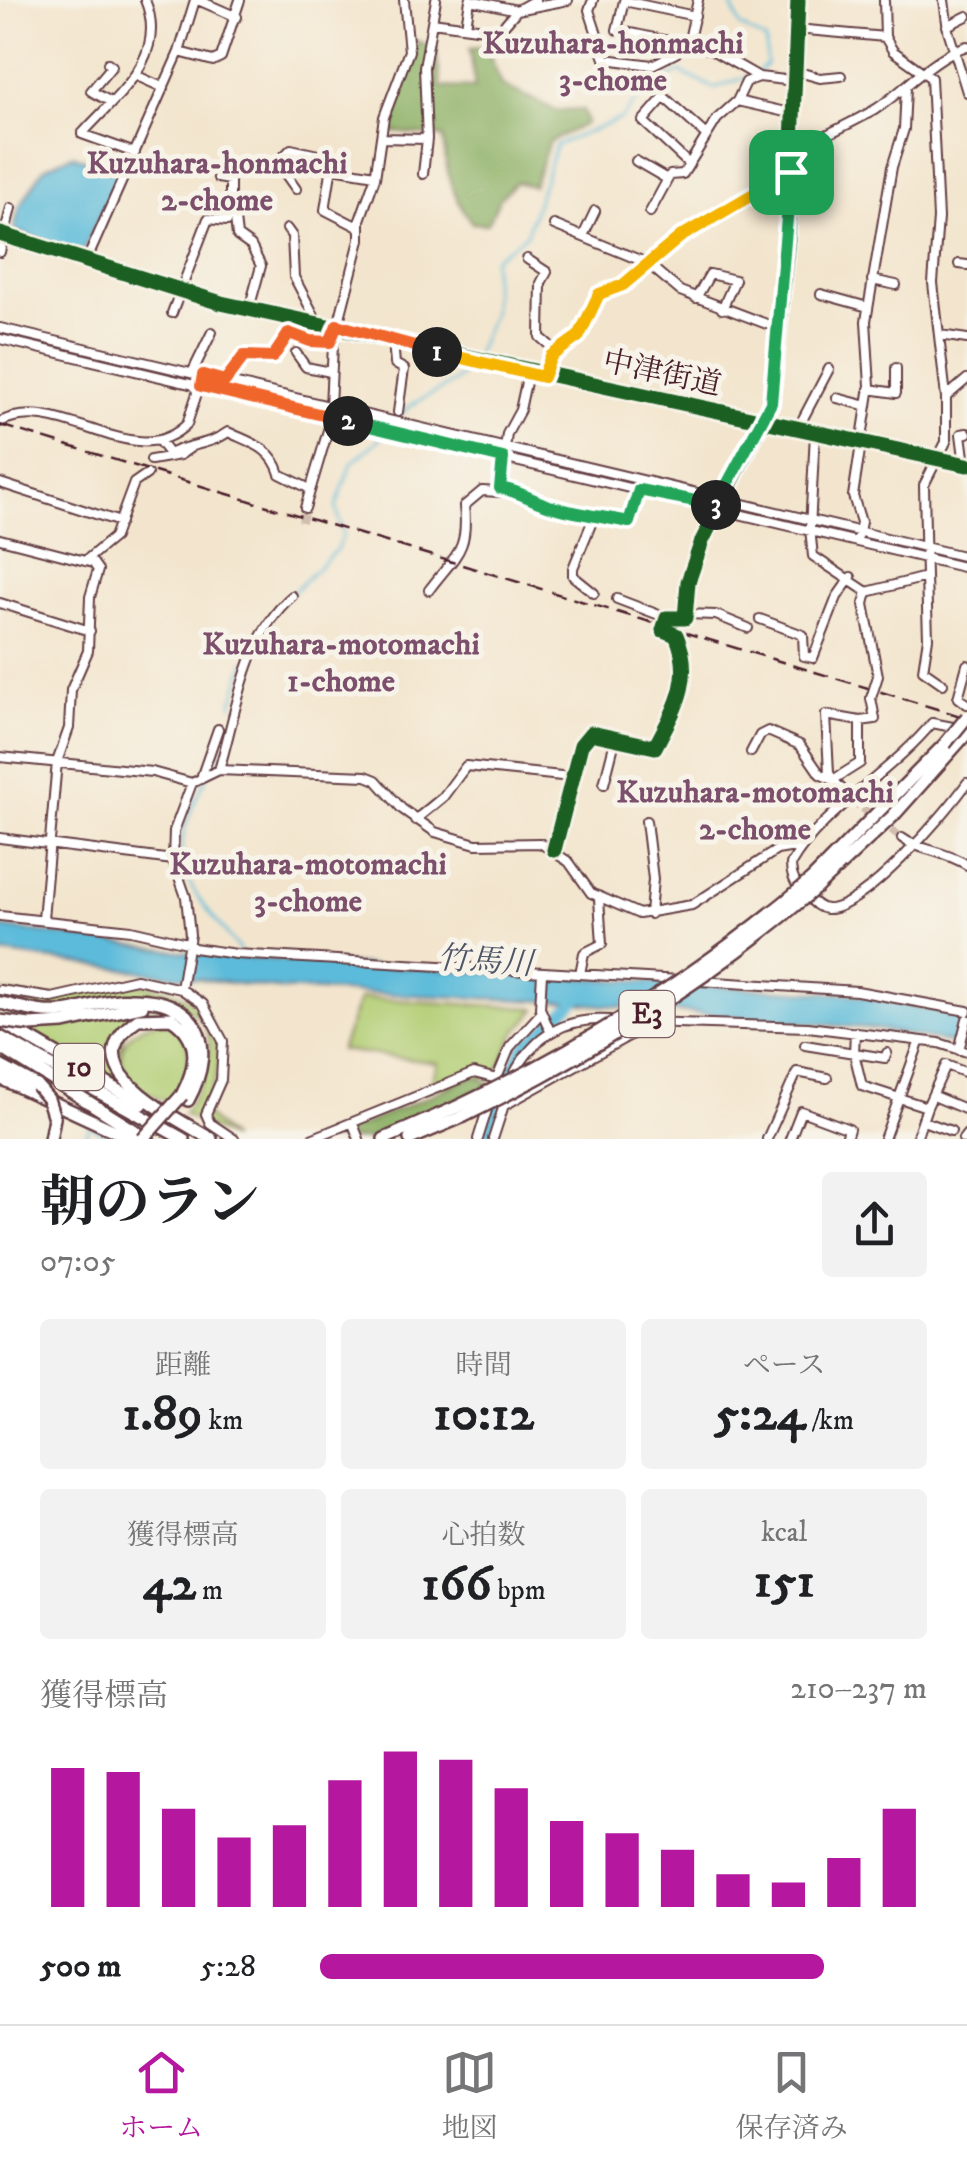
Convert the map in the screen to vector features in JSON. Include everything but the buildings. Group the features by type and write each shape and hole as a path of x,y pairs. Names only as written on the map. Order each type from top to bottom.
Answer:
{"highway":[{"path":"950,746 967,717"},
{"path":"950,746 967,732"},
{"name":"E3","path":"459,1112 626,1016 814,883 950,746"},
{"path":"0,1003 46,1012 143,999 176,1011 194,1023 204,1044 202,1071 185,1098 148,1139 0,1037"},
{"path":"0,1021 30,1025 64,1023 125,1007 176,1011"},
{"path":"185,1098 196,1060 190,1036 172,1018 138,1020 118,1043 116,1066 121,1076 159,1108 210,1139"},
{"name":"10","path":"0,1021 202,1139"},
{"path":"0,1047 182,1139"},
{"path":"0,1066 37,1086 48,1098 54,1118 50,1139"},
{"name":"10","path":"0,1078 132,1139"},
{"path":"384,1139 459,1112"},
{"path":"410,1139 459,1112"}],"street":[{"path":"135,154 82,134 150,52 152,16 145,0"},
{"path":"86,262 164,88 197,0 237,17"},
{"path":"179,52 213,61 221,58 240,0"},
{"path":"308,488 315,484 330,411 337,325 375,175 384,117 409,51 404,0"},
{"path":"423,174 427,139 424,67 436,0"},
{"path":"466,26 470,0 517,10 568,0"},
{"path":"432,22 499,31 517,10 536,0"},
{"path":"593,0 589,10 606,59 652,65 676,53 678,43"},
{"path":"688,44 698,0"},
{"path":"618,599 667,618 683,619 688,582 715,508 771,403 791,172 798,0"},
{"path":"884,0 885,37 906,64 931,78 934,98 938,218 933,282 946,397 946,442 940,460 931,464 924,485 928,638 923,670 942,684"},
{"path":"944,0 947,26 967,92"},
{"path":"695,16 624,1 618,30 710,48 756,75 842,76"},
{"path":"947,26 967,16"},
{"path":"796,29 885,37"},
{"path":"792,154 906,88 953,50 967,46"},
{"path":"108,63 112,66 91,91 111,102"},
{"path":"135,74 164,88"},
{"path":"650,212 667,179 683,174 706,135 737,100 746,82 756,75"},
{"path":"857,541 860,531 853,496 870,390 868,307 892,167 904,130 906,88"},
{"path":"689,164 643,120 664,97 706,135"},
{"path":"737,100 794,114"},
{"path":"381,138 427,139"},
{"path":"296,189 284,172 282,158 291,149 327,157 332,166 326,210 360,228"},
{"path":"636,161 667,179"},
{"path":"332,166 375,175"},
{"path":"543,377 556,350 579,336 599,294 623,285 680,237 791,172"},
{"path":"218,178 230,180 230,216 235,219 237,236 251,246 261,266 249,308"},
{"path":"0,252 10,208"},
{"path":"583,236 595,211"},
{"path":"172,312 208,219 227,222"},
{"path":"554,226 647,264 696,298 777,328"},
{"path":"288,229 292,236 294,278 317,321"},
{"name":"中津街道","path":"2,235 249,308 337,325 528,374 966,465"},
{"path":"526,258 547,272 541,283 540,337 556,350"},
{"path":"696,298 710,274 735,280 722,309"},
{"path":"872,280 896,286"},
{"path":"822,294 868,307"},
{"path":"0,328 203,375 330,411"},
{"path":"192,373 212,332"},
{"path":"225,381 244,356 273,357 289,333 319,342 335,339"},
{"path":"940,336 967,338"},
{"path":"0,339 201,386 394,424 715,508 860,531 967,558"},
{"path":"393,341 395,364 404,369 394,424"},
{"path":"296,354 306,368 331,372"},
{"path":"870,390 896,393 896,368"},
{"path":"798,430 829,369"},
{"path":"500,488 504,453 528,374"},
{"path":"0,422 22,414 46,413 135,442 158,441 187,424 203,375"},
{"path":"946,397 967,380"},
{"path":"837,398 867,406"},
{"path":"158,441 169,454 190,443 217,440 228,432 266,450 276,459 280,474 308,488"},
{"path":"815,433 810,524 813,556 851,577 867,592"},
{"path":"966,465 960,448 961,434 967,433"},
{"path":"150,460 180,455 190,443"},
{"path":"504,453 720,498 857,541 967,568"},
{"path":"85,560 114,537 134,483 147,474"},
{"path":"0,482 120,522"},
{"path":"305,508 308,488"},
{"path":"429,590 462,552 467,536 464,506 482,491 500,488 528,493 540,503 594,518 629,522 639,490"},
{"path":"594,518 574,568 574,576 594,593"},
{"path":"0,539 85,560 98,570 89,605 86,657 71,690 70,728 57,762 43,919"},
{"path":"760,619 803,635 804,656 814,658 837,597 851,577"},
{"path":"867,592 926,577"},
{"path":"814,714 860,722 875,718 872,698 878,676 864,604 867,592"},
{"path":"202,775 214,776 219,770 242,680 279,607 292,596"},
{"path":"0,603 90,631"},
{"path":"686,614 716,616 748,628"},
{"path":"554,850 581,745 592,733 655,747 684,694 686,665 676,635 662,630 667,618"},
{"path":"967,665 958,698 967,704"},
{"path":"826,715 829,774 852,801"},
{"path":"751,752 760,735 768,731 800,744 829,782 860,762 860,722"},
{"path":"967,732 932,723 800,846 790,864 795,884 817,906 828,910 845,906 864,893 958,804 967,783"},
{"path":"181,984 187,946 186,897 173,860 174,831 192,783 202,775 218,730"},
{"path":"604,784 615,740"},
{"path":"0,757 152,772 192,783"},
{"path":"415,820 443,797 466,766 571,777"},
{"path":"219,770 366,776 376,780 415,820 435,832 476,844 540,842 570,862 582,886 600,899 623,910 650,914 692,905 777,850 800,846"},
{"path":"646,820 653,878 650,914"},
{"path":"0,838 173,860"},
{"path":"902,838 912,846 948,852 967,865"},
{"path":"580,974 584,953 602,944 600,899"},
{"path":"0,916 43,919 241,954 857,991 967,1011"},
{"path":"542,974 541,1012 549,1030"},
{"path":"0,990 52,998 136,980 181,984 202,1004 220,1030 223,1068 206,1114 210,1123 234,1139"},
{"path":"311,1139 474,1073 496,1081 510,1047 541,1012"},
{"path":"514,1074 522,1058 549,1030 587,1018 610,1020"},
{"path":"493,1139 504,1104 648,1022 856,1032 963,1051 967,1020"},
{"path":"856,1032 854,1052 862,1086 928,1108"},
{"path":"884,1139 919,1043"},
{"path":"805,1045 884,1058 887,1054"},
{"path":"522,1058 538,1087"},
{"path":"916,1139 946,1065 967,1073"},
{"path":"767,1139 798,1072 826,1078"},
{"path":"936,1097 967,1110"},
{"path":"478,1139 487,1110"},
{"path":"790,1139 801,1112 849,1129 846,1139"},
{"path":"923,1121 950,1132"},
{"path":"354,1124 359,1139"}],"green space":[{"path":"417,41 436,49 441,87 475,88 470,48 486,46 502,85 557,111 583,110 587,123 549,142 533,186 515,182 499,200 487,224 472,223 459,203 448,172 443,137 391,132"},
{"path":"125,983 178,994 197,1005 209,1020 217,1038 218,1060 203,1112 231,1139 183,1114 199,1086 209,1054 204,1025 194,1013 166,1002 45,1008 0,998 0,992 43,1000"},
{"path":"360,998 536,1009 514,1035 496,1075 429,1088 438,1063 340,1050"},
{"path":"135,1009 166,1012 150,1012 126,1023 116,1075 128,1090 25,1029"},
{"path":"162,1021 183,1036 187,1046 186,1069 170,1103 138,1087 122,1062 125,1043 131,1035 139,1028"},
{"path":"474,1076 493,1084 368,1139 315,1139 358,1127"}],"water":[{"path":"72,155 120,173 81,255 14,230 20,206 44,168"},
{"path":"0,927 216,956 848,994 967,1017 967,1046 876,1029 565,1002 278,989 0,953"}],"waterway":[{"path":"730,0 740,26 766,41 767,64 757,73"},
{"path":"476,354 493,313 493,259 526,235 556,145 621,119 644,91 680,72 714,88 750,76"},
{"path":"399,418 415,403 457,379 472,361"},
{"path":"292,593 337,549 343,535 336,507 351,464 395,425"},
{"path":"274,610 285,598"},
{"path":"232,705 246,661"},
{"path":"210,772 222,747"},
{"path":"206,779 184,833 184,871 204,906 240,951"},
{"path":"486,1139 504,1085 524,1046 583,995"},
{"path":"84,1139 90,1127"},
{"path":"94,1128 117,1139"}],"tunnel":[{"path":"302,522 305,508"},
{"path":"853,801 902,838"}],"railway":[{"path":"0,425 967,718"}],"cycle path":[{"path":"554,850 581,745 591,733 655,747 669,720 680,693 684,665 676,635 663,630 667,618 685,618 688,582 702,541 771,403 788,238 798,0"},
{"path":"0,234 221,303 967,465"}],"district":[{"name":"Kuzuhara-honmachi 3-chome","path":"613,62"},
{"name":"Kuzuhara-honmachi 2-chome","path":"217,182"},
{"name":"Kuzuhara-motomachi 1-chome","path":"341,664"},
{"name":"Kuzuhara-motomachi 2-chome","path":"755,812"},
{"name":"Kuzuhara-motomachi 3-chome","path":"308,884"}],"route":[{"path":"791,172 771,403 715,508 639,490 629,522 599,515 594,518 540,503 528,493 500,488 503,458 201,386 203,375 225,381 244,356 273,357 289,333 298,333 310,341 330,342 335,339 337,325 543,377 556,350 579,336 592,300 599,294 623,285 680,237 791,172"}],"water label":[{"name":"竹馬川","path":"485,962"}]}
